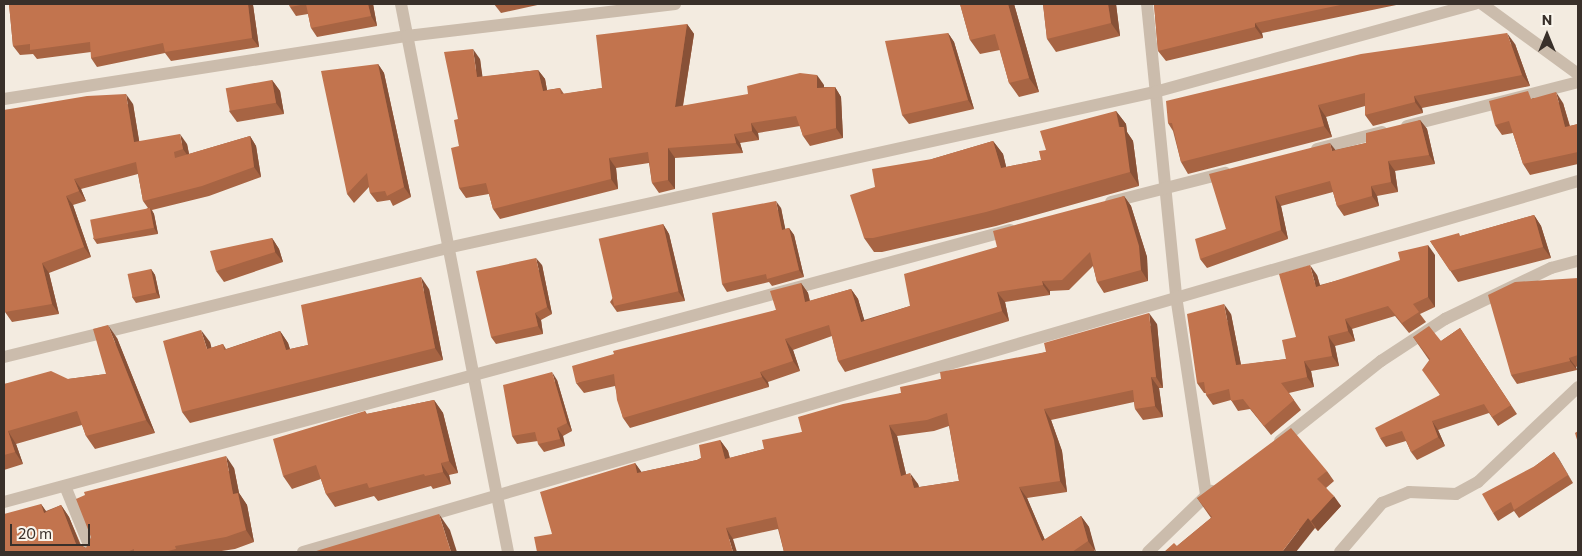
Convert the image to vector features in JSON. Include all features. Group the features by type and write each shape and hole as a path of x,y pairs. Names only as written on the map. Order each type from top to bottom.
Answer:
{"street":[{"path":"401,4 495,496 508,552"},
{"path":"4,99 407,36 675,4"},
{"path":"1147,4 1176,296 1206,495"},
{"path":"4,357 448,248 1155,92 1475,4"},
{"path":"1482,4 1578,74"},
{"path":"1300,153 1578,82"},
{"path":"1098,206 1242,168"},
{"path":"303,552 1176,296 1578,181"},
{"path":"4,502 1021,227"},
{"path":"1267,451 1381,361 1445,319 1551,268 1578,262"},
{"path":"1340,552 1382,503 1409,492 1456,494 1478,482 1578,387"},
{"path":"1148,552 1206,495 1221,484"},
{"path":"65,486 92,552"}],"building":[{"path":"9,4 248,4 252,38 165,52 163,43 91,58 90,42 30,50 30,44 13,46"},
{"path":"289,4 306,4 290,7"},
{"path":"306,4 368,4 371,16 311,28"},
{"path":"960,4 1008,4 1029,78 1009,83 995,34 970,40"},
{"path":"1043,4 1108,4 1111,23 1047,39"},
{"path":"1154,4 1345,4 1255,23 1255,27 1158,51"},
{"path":"687,24 675,107 748,94 747,86 800,73 817,75 817,88 835,87 836,128 803,136 796,116 751,123 752,131 734,134 736,143 668,148 668,180 652,183 648,152 609,158 611,179 493,209 486,183 459,188 451,148 459,146 454,120 458,119 444,52 473,49 477,77 538,70 543,91 560,88 561,94 602,88 596,35"},
{"path":"948,33 968,100 902,115 885,41"},
{"path":"1507,33 1522,75 1414,96 1415,102 1365,115 1365,93 1318,105 1324,126 1181,162 1172,123 1168,123 1166,101 1361,54"},
{"path":"378,64 404,187 387,196 385,191 370,193 367,173 347,194 321,71"},
{"path":"272,80 276,103 230,111 226,88"},
{"path":"1528,91 1531,99 1556,92 1565,127 1578,124 1578,152 1523,164 1509,121 1495,125 1489,101"},
{"path":"126,94 134,142 180,134 183,149 174,152 175,158 250,136 254,167 202,186 143,201 136,162 74,179 79,191 66,196 84,247 42,263 52,304 5,312 4,110 87,96"},
{"path":"1116,111 1119,127 1124,127 1130,172 986,212 873,238 864,238 850,195 875,187 872,169 932,159 993,141 1001,168 1041,160 1039,151 1046,150 1040,131"},
{"path":"1420,120 1429,155 1388,161 1391,182 1371,186 1372,196 1337,206 1330,181 1275,196 1281,230 1200,259 1195,239 1226,229 1209,174 1330,143 1332,151 1366,143 1366,133"},
{"path":"1124,196 1139,246 1141,270 1097,282 1090,252 1062,280 1042,281 1043,285 997,292 1002,311 838,361 829,325 785,339 793,361 760,372 762,377 623,418 617,400 614,374 576,383 572,366 614,354 613,351 776,310 770,291 801,283 805,302 851,289 861,322 910,306 904,274 997,247 993,231"},
{"path":"776,201 782,230 789,228 799,270 767,279 766,274 722,284 712,213"},
{"path":"150,208 154,228 94,239 90,220"},
{"path":"1534,215 1543,247 1450,271 1430,241 1459,233 1460,236"},
{"path":"663,224 679,291 614,306 599,239"},
{"path":"272,238 275,252 216,271 210,251"},
{"path":"1428,245 1428,297 1413,304 1419,312 1402,323 1388,306 1345,319 1348,331 1328,336 1332,356 1304,361 1307,377 1281,383 1294,400 1264,426 1243,399 1231,401 1229,389 1206,395 1204,382 1197,383 1187,314 1224,304 1236,365 1286,359 1282,340 1296,337 1279,274 1310,265 1316,287 1400,260 1398,252"},
{"path":"536,258 547,307 535,313 538,326 491,337 476,271"},
{"path":"151,269 156,292 133,297 128,274"},
{"path":"421,277 435,348 182,412 163,341 201,330 207,349 223,344 224,350 280,331 286,350 308,345 301,305"},
{"path":"1578,278 1578,355 1569,358 1570,361 1511,375 1488,295 1515,282"},
{"path":"1149,313 1156,377 1151,377 1155,406 1135,409 1133,390 1044,409 1054,440 1060,481 1019,487 1042,541 1081,516 1088,541 1072,552 784,552 776,517 726,528 733,552 537,552 534,537 552,534 540,492 635,463 637,473 697,460 701,458 699,445 720,440 725,459 764,449 762,440 802,432 798,417 843,404 901,393 900,387 941,379 940,372 1046,352 1044,343","holes":["947,413 959,481 914,488 910,473 901,476 889,425 927,420"]},
{"path":"108,325 146,420 86,436 77,411 8,431 15,452 4,455 4,384 51,371 68,379 106,374 93,329"},
{"path":"1429,326 1441,341 1460,328 1511,405 1492,417 1484,404 1432,421 1438,437 1411,452 1402,431 1380,438 1375,428 1440,395 1422,370 1430,359 1413,337"},
{"path":"552,372 567,423 557,428 560,439 538,444 535,432 512,436 503,385"},
{"path":"434,400 449,461 441,463 443,472 425,476 424,474 369,488 367,483 326,494 316,465 283,476 273,439 365,411 366,414"},
{"path":"1291,428 1327,471 1317,479 1334,496 1311,521 1308,518 1282,552 1164,552 1174,543 1177,546 1212,517 1197,498"},
{"path":"1578,431 1578,443 1575,433"},
{"path":"1554,452 1568,475 1514,510 1511,502 1493,513 1482,494 1535,466"},
{"path":"226,456 233,494 238,493 246,530 226,537 175,546 176,549 164,552 134,552 134,549 127,552 4,552 4,514 41,504 44,513 61,505 76,544 86,548 91,537 76,499 85,495 84,492"},
{"path":"439,514 451,552 313,552"}]}
